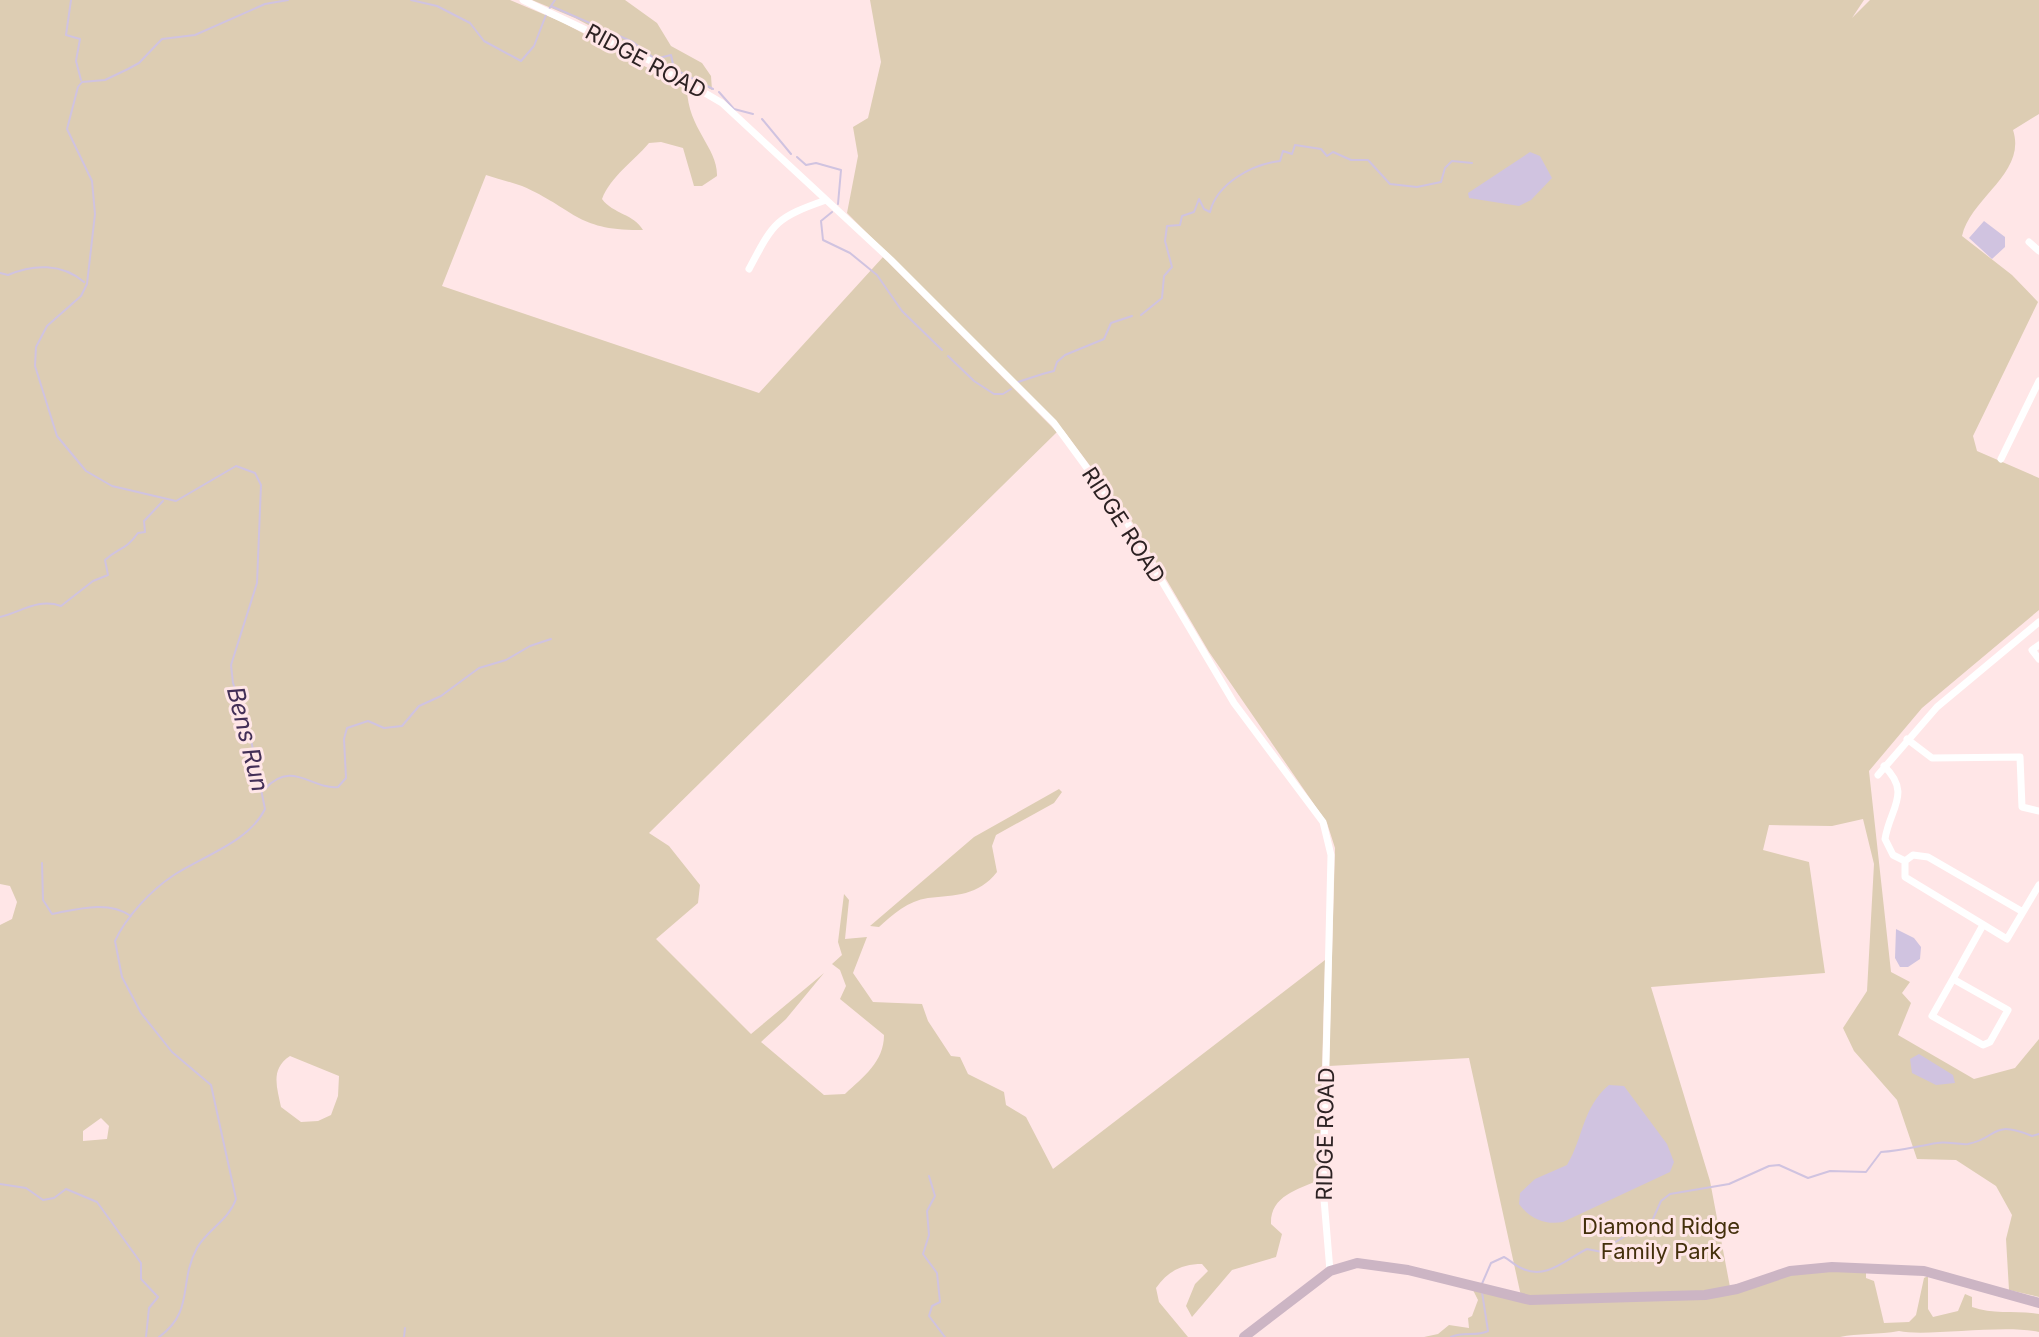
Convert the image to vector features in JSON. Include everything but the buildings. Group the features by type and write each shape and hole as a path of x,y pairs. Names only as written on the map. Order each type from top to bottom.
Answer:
{"street":[{"name":"RIDGE ROAD","path":"523,0 553,12 711,94 826,200 1054,423 1133,531 1234,703 1326,829 1331,855 1323,1187 1330,1271"},
{"path":"749,269 767,235 783,216 826,200"},
{"path":"2029,242 2039,251"},
{"path":"2001,459 2039,381"},
{"path":"1878,775 1937,707 2039,622"},
{"path":"2039,645 2032,650 2039,659"},
{"path":"1907,739 1932,758 2020,757 2022,807 2039,811"},
{"path":"1884,766 1894,776 1899,789 1885,839 1893,855 1905,861 1922,854 2023,912"},
{"path":"1905,861 1904,872 1910,882 2007,939 2039,887"},
{"path":"1953,979 2008,1010 1990,1042 1983,1045 1932,1016 1983,925"},
{"path":"1244,1337 1330,1271 1346,1264 1363,1263 1540,1300 1681,1297 1737,1289 1802,1269 1845,1267 1924,1271 2039,1303"}],"green space":[{"path":"0,0 510,0 562,22 687,89 692,116 713,156 717,176 702,186 694,186 683,148 661,142 649,143 617,176 602,199 643,230 589,223 522,186 486,175 442,286 759,393 883,257 1057,432 649,833 669,846 700,885 698,903 656,939 751,1034 824,973 786,1019 761,1042 824,1095 845,1094 876,1061 884,1035 840,999 846,986 840,970 832,964 842,955 838,942 844,894 849,900 845,939 867,937 853,973 873,1002 922,1004 928,1021 951,1056 960,1057 968,1074 1004,1092 1006,1105 1026,1117 1053,1169 1325,960 1319,1180 1286,1195 1275,1207 1271,1224 1282,1234 1276,1257 1232,1270 1192,1317 1186,1306 1195,1284 1208,1271 1202,1264 1176,1270 1161,1282 1156,1288 1159,1302 1188,1337 0,1337 0,925 12,919 17,902 10,886 0,884","holes":["290,1056 339,1076 338,1096 331,1115 318,1121 301,1122 281,1107 277,1073","101,1118 109,1126 107,1139 83,1141 83,1131"]},
{"path":"532,0 625,0 657,23 671,46 702,63 711,76 712,90 575,18"},
{"name":"Diamond Ridge Family Park","path":"870,0 1864,0 1852,18 1870,0 2039,0 2039,114 2013,130 2015,145 2012,159 1967,222 1962,236 2012,275 2038,302 1973,436 1977,451 2039,478 2039,610 1922,708 1869,771 1891,972 1910,982 1902,993 1911,1003 1898,1035 1974,1079 2015,1068 2039,1039 2039,1297 2009,1290 2006,1239 2012,1215 1996,1186 1956,1160 1917,1159 1897,1100 1854,1051 1843,1028 1867,991 1874,864 1863,819 1832,826 1769,825 1763,850 1809,862 1825,973 1651,987 1710,1181 1730,1287 1706,1292 1521,1296 1469,1058 1329,1066 1335,848 1327,823 1209,652 1133,523 1064,431 847,213 858,156 853,127 868,118 881,62"},
{"path":"1059,789 1062,792 1054,803 996,835 992,846 997,872 982,886 966,893 914,902 879,927 870,926 974,837"},
{"path":"1866,1271 1866,1278 1874,1281 1884,1323 1909,1322 1916,1315 1924,1278 1928,1276 1928,1309 1933,1317 1958,1311 1965,1294 1972,1297 1972,1307 2039,1314 2039,1332 2006,1329 1927,1333 1899,1331 1840,1337 1424,1337 1438,1334 1449,1325 1469,1328 1468,1318 1472,1316 1478,1300 1473,1290 1514,1300 1684,1300 1801,1272"}],"shaded area":[{"path":"1530,152 1540,156 1552,178 1531,200 1519,206 1469,198 1468,193"},
{"path":"1984,221 2005,237 2005,247 1992,259 1969,238"},
{"path":"1896,929 1914,938 1921,947 1920,959 1908,967 1900,967 1895,958"},
{"path":"1919,1054 1953,1075 1955,1083 1936,1085 1912,1073 1910,1059"},
{"path":"1609,1085 1624,1086 1667,1144 1674,1162 1670,1172 1563,1222 1544,1222 1533,1217 1519,1204 1520,1193 1535,1179 1567,1165 1593,1103"}],"waterway":[{"path":"71,0 66,35 80,39 76,61 81,80"},
{"name":"Bens Run","path":"159,1337 170,1327 182,1307 191,1261 197,1248 228,1213 236,1199 211,1085 172,1052 141,1013 122,977 115,941 132,914 157,888 248,831 265,809 249,730 233,683 231,665 257,583 261,485 255,473 236,466 176,501 112,486 86,471 57,436 35,366 36,347 47,326 81,296 87,284 95,214 92,181 67,129 78,87 82,82 105,80 139,63 162,39 195,35 265,4 288,0"},
{"name":"Bens Run","path":"411,0 437,6 470,23 484,41 521,61 534,46 546,15"},
{"name":"Bens Run","path":"549,9 555,0"},
{"path":"551,6 633,42 655,59 671,55 674,69 713,89"},
{"path":"719,92 734,109 753,114"},
{"path":"762,119 791,154"},
{"path":"1141,315 1162,298 1164,276 1172,267 1165,241 1167,226 1180,225 1182,216 1194,212 1199,199 1204,209 1210,212 1220,192 1228,184 1259,166 1280,161 1283,151 1292,154 1295,145 1321,149 1327,156 1333,152 1351,160 1368,160 1390,184 1417,187 1441,182 1445,168 1452,161 1472,163"},
{"path":"797,157 806,165 816,163 841,170 838,204"},
{"path":"832,212 821,221 823,240 850,253 877,275 902,311 942,350"},
{"path":"0,273 8,275 47,267 66,271 84,282"},
{"path":"1018,382 1054,371 1057,362 1065,355 1104,339 1111,323 1132,316"},
{"path":"948,356 974,381 994,394 1003,394 1011,389"},
{"path":"0,617 37,605 61,606 93,581 108,575 105,560 138,533 145,532 144,521 163,501"},
{"path":"265,789 284,776 338,787 346,778 344,739 347,728 368,721 384,728 402,726 419,706 441,696 479,668 506,660 530,646 551,639"},
{"path":"42,863 43,900 52,914 103,907 131,916"},
{"path":"1481,1286 1491,1263 1504,1257 1521,1268 1539,1272 1556,1267 1587,1249 1612,1254 1614,1243 1653,1219 1661,1201 1670,1194 1729,1184 1769,1166 1779,1165 1808,1178 1830,1171 1866,1172 1881,1152 1941,1143 1968,1144 2001,1129 2032,1136 2039,1134"},
{"path":"929,1176 935,1196 927,1211 929,1235 923,1254 937,1273 940,1302 932,1306 929,1316 945,1337"},
{"path":"0,1184 26,1188 43,1200 54,1198 66,1189 97,1202 141,1263 141,1279 158,1297 149,1308 146,1337"},
{"path":"1451,1337 1488,1331 1482,1292"},
{"path":"404,1337 405,1328"}]}
